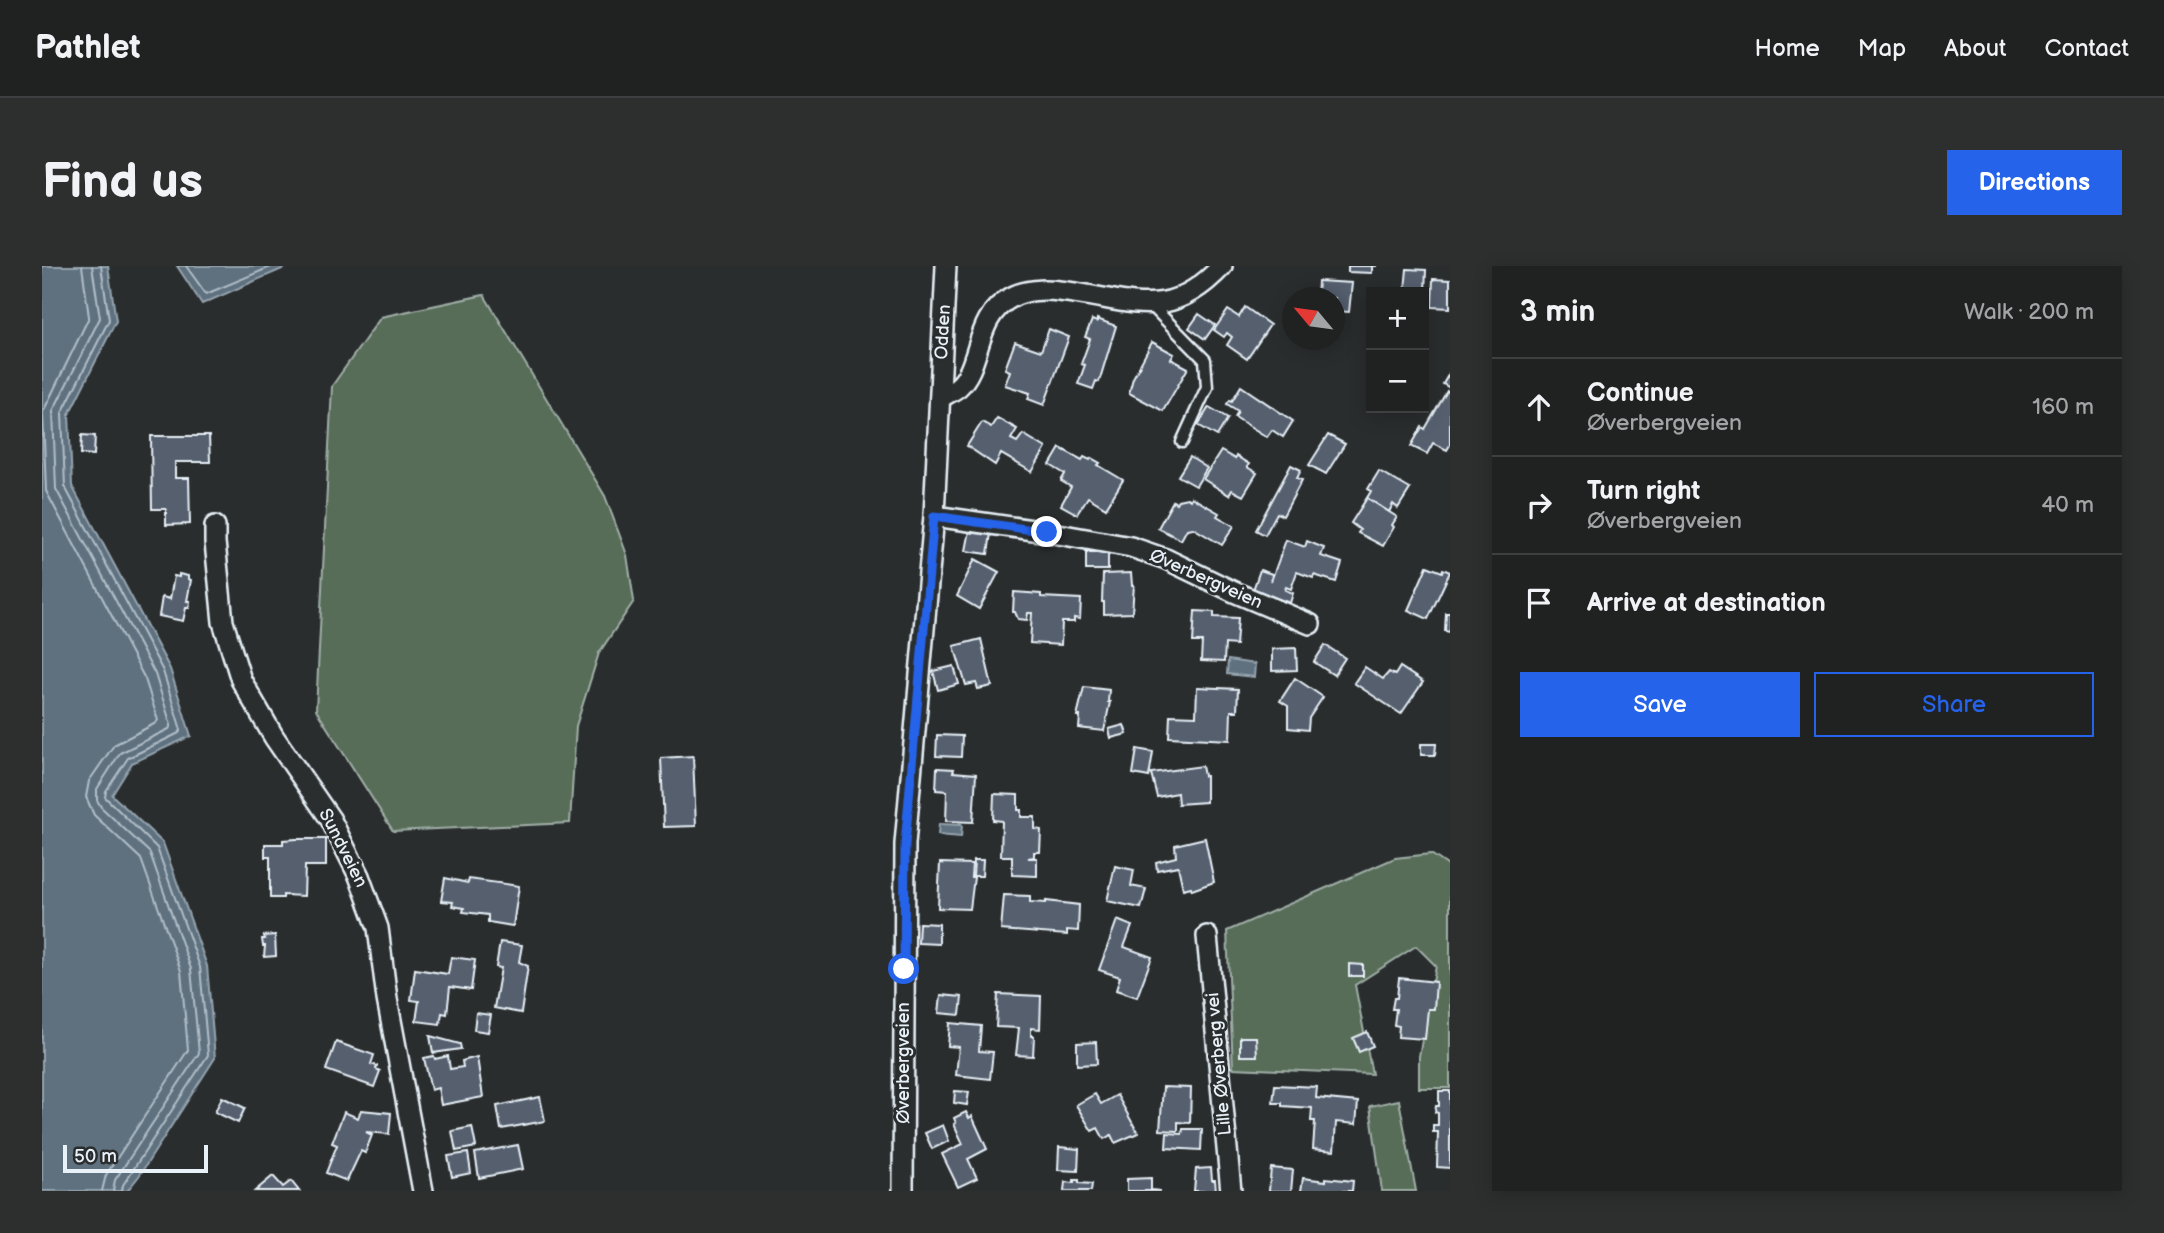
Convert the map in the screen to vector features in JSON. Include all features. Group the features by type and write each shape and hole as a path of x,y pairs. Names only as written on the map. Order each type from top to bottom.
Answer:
{"street":[{"name":"Odden","path":"940,398 946,266"},
{"path":"940,398 959,386 971,369 982,331 1010,297 1049,290 1152,306 1185,297 1209,281 1222,266"},
{"name":"Øverbergveien","path":"903,1191 905,844 934,516 940,398"},
{"name":"Øverbergveien","path":"934,516 1131,547 1166,559 1234,592 1310,624"},
{"name":"Sundveien","path":"215,526 223,622 241,680 274,737 331,820 359,876 378,928 387,999 423,1191"},
{"name":"Lille Øverberg vei","path":"1207,936 1231,1191"}],"lane":[{"path":"1152,306 1205,360 1208,387 1182,442"}],"green space":[{"path":"484,295 605,496 627,555 634,601 599,653 576,726 570,823 393,831 316,710 332,386 381,317"},
{"path":"1431,854 1450,867 1450,1088 1419,1088 1419,1056 1436,966 1416,946 1355,985 1372,1074 1233,1068 1227,931 1395,858"},
{"path":"1399,1100 1416,1191 1382,1191 1370,1106"}],"water":[{"path":"42,266 108,266 116,321 69,414 72,486 170,669 191,736 132,763 112,795 163,843 207,966 215,1058 127,1191 42,1191"},
{"path":"177,266 289,266 202,304"},
{"path":"1228,660 1255,664 1254,677 1227,674"},
{"path":"939,824 962,825 961,837 938,835"}],"building":[{"path":"1348,266 1372,266 1372,273 1348,272"},
{"path":"1407,269 1426,270 1425,287 1405,287"},
{"path":"1433,279 1450,280 1450,308 1432,307"},
{"path":"1318,281 1352,283 1349,312 1345,312 1345,287 1318,287"},
{"path":"1245,307 1270,325 1247,359 1227,345 1232,337 1227,333 1224,337 1214,330 1228,310 1239,317"},
{"path":"1199,314 1215,325 1205,339 1189,328"},
{"path":"1097,319 1116,326 1099,382 1096,381 1093,389 1078,384 1085,365 1081,364 1090,339 1085,337 1092,320 1097,322"},
{"path":"1049,329 1069,337 1044,405 1028,399 1030,393 1005,385 1010,371 1005,369 1015,342 1041,351"},
{"path":"1152,342 1174,354 1171,359 1188,368 1163,411 1129,393 1133,378"},
{"path":"1450,372 1450,388 1443,384"},
{"path":"1241,386 1293,421 1283,437 1272,430 1267,437 1235,417 1238,411 1227,404 1232,401"},
{"path":"1447,391 1450,393 1450,445 1447,450 1433,443 1427,454 1411,446 1422,427 1425,429"},
{"path":"1209,407 1228,418 1217,436 1198,425"},
{"path":"997,418 1017,429 1011,439 1017,442 1023,434 1046,448 1032,472 1001,454 995,465 967,446 982,422 991,427"},
{"path":"82,435 95,436 94,455 81,454"},
{"path":"1328,435 1345,444 1326,474 1309,465"},
{"path":"151,436 209,436 210,462 175,462 175,478 189,478 190,524 166,525 166,509 152,509"},
{"path":"1060,448 1082,460 1084,457 1090,460 1091,458 1123,480 1106,508 1088,497 1077,514 1061,505 1071,487 1061,481 1065,474 1050,465"},
{"path":"1221,451 1235,459 1236,456 1257,473 1243,496 1232,490 1229,495 1203,479"},
{"path":"1190,457 1207,468 1196,486 1178,476"},
{"path":"1291,465 1301,470 1297,478 1302,480 1283,516 1277,513 1265,535 1256,530"},
{"path":"1379,471 1410,489 1398,508 1393,504 1389,512 1367,498 1371,491 1368,489"},
{"path":"1191,497 1219,513 1217,516 1234,526 1222,545 1193,528 1187,529 1181,540 1158,528 1173,501 1176,503 1187,498 1190,500"},
{"path":"1367,498 1397,517 1383,546 1358,533 1360,530 1351,523"},
{"path":"970,530 991,533 988,554 966,551"},
{"path":"1286,540 1305,547 1307,541 1324,548 1321,556 1342,563 1336,582 1297,572 1291,589 1286,587 1285,590 1293,593 1290,603 1253,590 1260,570 1272,574 1271,581"},
{"path":"1086,552 1108,552 1108,570 1086,570"},
{"path":"975,559 999,572 979,609 957,596"},
{"path":"1427,566 1450,572 1428,619 1408,610"},
{"path":"1131,573 1134,585 1132,613 1104,614 1103,574"},
{"path":"179,574 188,576 191,580 187,601 190,601 189,608 186,608 183,621 159,616 162,597 170,599 174,576 179,577"},
{"path":"1014,592 1041,594 1041,597 1081,599 1080,619 1062,622 1061,645 1030,643 1032,613 1028,613 1027,620 1018,619 1013,612"},
{"path":"1195,611 1214,612 1214,617 1238,618 1236,645 1225,644 1224,662 1201,661 1202,642 1193,642"},
{"path":"1446,613 1450,613 1450,632 1445,631"},
{"path":"981,639 992,686 978,689 976,683 966,685 954,646"},
{"path":"1325,645 1345,658 1334,675 1314,662"},
{"path":"1296,648 1297,670 1272,671 1272,649"},
{"path":"954,666 959,684 938,690 933,671"},
{"path":"1365,667 1383,679 1389,672 1395,675 1400,667 1423,682 1401,714 1354,683"},
{"path":"1295,678 1323,697 1309,718 1308,730 1288,728 1288,706 1280,701"},
{"path":"1084,687 1109,690 1110,702 1104,731 1079,728 1080,716 1077,716"},
{"path":"1197,687 1238,689 1237,711 1231,711 1230,740 1169,737 1170,715 1196,716"},
{"path":"1124,725 1127,734 1111,738 1109,729"},
{"path":"937,735 962,736 961,757 936,756"},
{"path":"1421,744 1436,744 1435,755 1421,755"},
{"path":"1137,749 1153,752 1149,777 1133,774"},
{"path":"693,756 696,826 664,827 661,758"},
{"path":"1202,766 1206,776 1206,802 1178,804 1177,793 1157,797 1151,773"},
{"path":"937,768 976,774 973,822 946,821 947,791 936,790"},
{"path":"994,794 1018,795 1021,817 1035,817 1035,829 1041,830 1040,852 1034,852 1034,857 1028,858 1037,858 1037,876 1012,875 1012,856 1001,856 1002,821 993,820"},
{"path":"1205,838 1214,882 1192,890 1191,887 1183,889 1178,866 1157,870 1156,862 1176,857 1175,845"},
{"path":"326,839 326,866 305,866 304,896 283,895 283,898 270,898 270,857 265,857 265,844 283,844 283,840"},
{"path":"974,860 983,860 982,876 973,876"},
{"path":"940,863 972,864 971,877 974,877 970,909 938,908"},
{"path":"1115,866 1134,870 1131,886 1146,889 1141,908 1107,901"},
{"path":"445,878 468,883 469,879 519,886 513,926 488,922 488,915 463,912 464,908 452,906 453,902 441,901"},
{"path":"1004,895 1030,896 1030,902 1079,905 1078,931 1067,930 1067,935 1001,930"},
{"path":"1117,920 1132,926 1124,947 1152,957 1137,997 1116,990 1120,977 1099,970"},
{"path":"919,923 939,924 939,944 918,943"},
{"path":"275,935 276,956 264,957 265,946 262,939 265,939 264,936"},
{"path":"500,942 522,945 519,962 528,966 521,1013 494,1008 501,968 496,967"},
{"path":"451,957 475,960 471,990 450,987 447,1014 442,1013 440,1024 416,1021 419,1001 411,1000 415,969 448,974"},
{"path":"1349,964 1363,965 1363,976 1349,976"},
{"path":"1399,978 1436,982 1434,1009 1428,1009 1425,1039 1398,1037 1399,1026 1394,1025 1396,1009 1392,1009 1394,998 1397,998"},
{"path":"998,994 1041,996 1040,1029 1031,1028 1031,1036 1034,1036 1033,1056 1016,1055 1019,1028 996,1027"},
{"path":"941,995 962,997 960,1015 939,1013"},
{"path":"476,1013 491,1015 488,1032 474,1030"},
{"path":"950,1023 981,1026 979,1051 993,1052 990,1079 956,1075 959,1047 948,1046"},
{"path":"1367,1032 1373,1046 1359,1052 1353,1038"},
{"path":"430,1036 460,1044 461,1049 433,1053"},
{"path":"1240,1037 1256,1037 1257,1056 1240,1056"},
{"path":"336,1042 374,1055 371,1064 377,1066 376,1069 380,1071 374,1087 326,1070"},
{"path":"1096,1042 1097,1064 1077,1065 1077,1043"},
{"path":"434,1056 435,1059 448,1056 450,1069 463,1067 462,1061 477,1057 483,1097 441,1105 438,1088 431,1090 424,1058"},
{"path":"1275,1085 1317,1087 1316,1098 1358,1102 1356,1124 1336,1122 1334,1151 1313,1149 1315,1121 1311,1121 1312,1108 1273,1103"},
{"path":"1163,1087 1191,1088 1190,1123 1178,1122 1178,1131 1160,1130"},
{"path":"955,1091 969,1092 967,1105 954,1103"},
{"path":"1439,1091 1450,1091 1450,1168 1437,1167 1438,1132 1433,1132 1433,1125 1438,1125 1438,1113 1435,1112 1436,1106 1439,1106"},
{"path":"1095,1094 1101,1104 1117,1095 1138,1133 1115,1143 1111,1135 1104,1139 1098,1128 1092,1131 1076,1105"},
{"path":"222,1097 245,1108 238,1123 215,1112"},
{"path":"540,1097 545,1121 501,1129 497,1106"},
{"path":"361,1110 391,1113 389,1134 366,1132 372,1135 365,1153 361,1151 347,1181 326,1173 337,1145 332,1143 344,1112 358,1118"},
{"path":"966,1112 969,1118 972,1116 987,1149 968,1159 977,1178 958,1187 942,1154 963,1144 954,1118"},
{"path":"943,1125 949,1141 932,1149 925,1133"},
{"path":"472,1127 476,1147 456,1151 452,1131"},
{"path":"1183,1129 1202,1129 1201,1150 1166,1148 1167,1133 1182,1134"},
{"path":"518,1145 523,1169 479,1178 475,1153"},
{"path":"1059,1147 1079,1149 1078,1171 1058,1170"},
{"path":"468,1153 471,1173 452,1177 448,1156"},
{"path":"1211,1168 1216,1191 1194,1191 1196,1169"},
{"path":"1271,1168 1293,1170 1291,1191 1269,1191"},
{"path":"273,1176 283,1187 291,1181 299,1191 255,1191"},
{"path":"1151,1178 1151,1190 1160,1191 1127,1191 1127,1179"},
{"path":"1303,1178 1353,1181 1352,1191 1301,1191"},
{"path":"1074,1180 1092,1184 1091,1191 1064,1191 1065,1182 1074,1183"}],"route":[{"path":"904,969 905,844 934,516 1047,532"}]}
